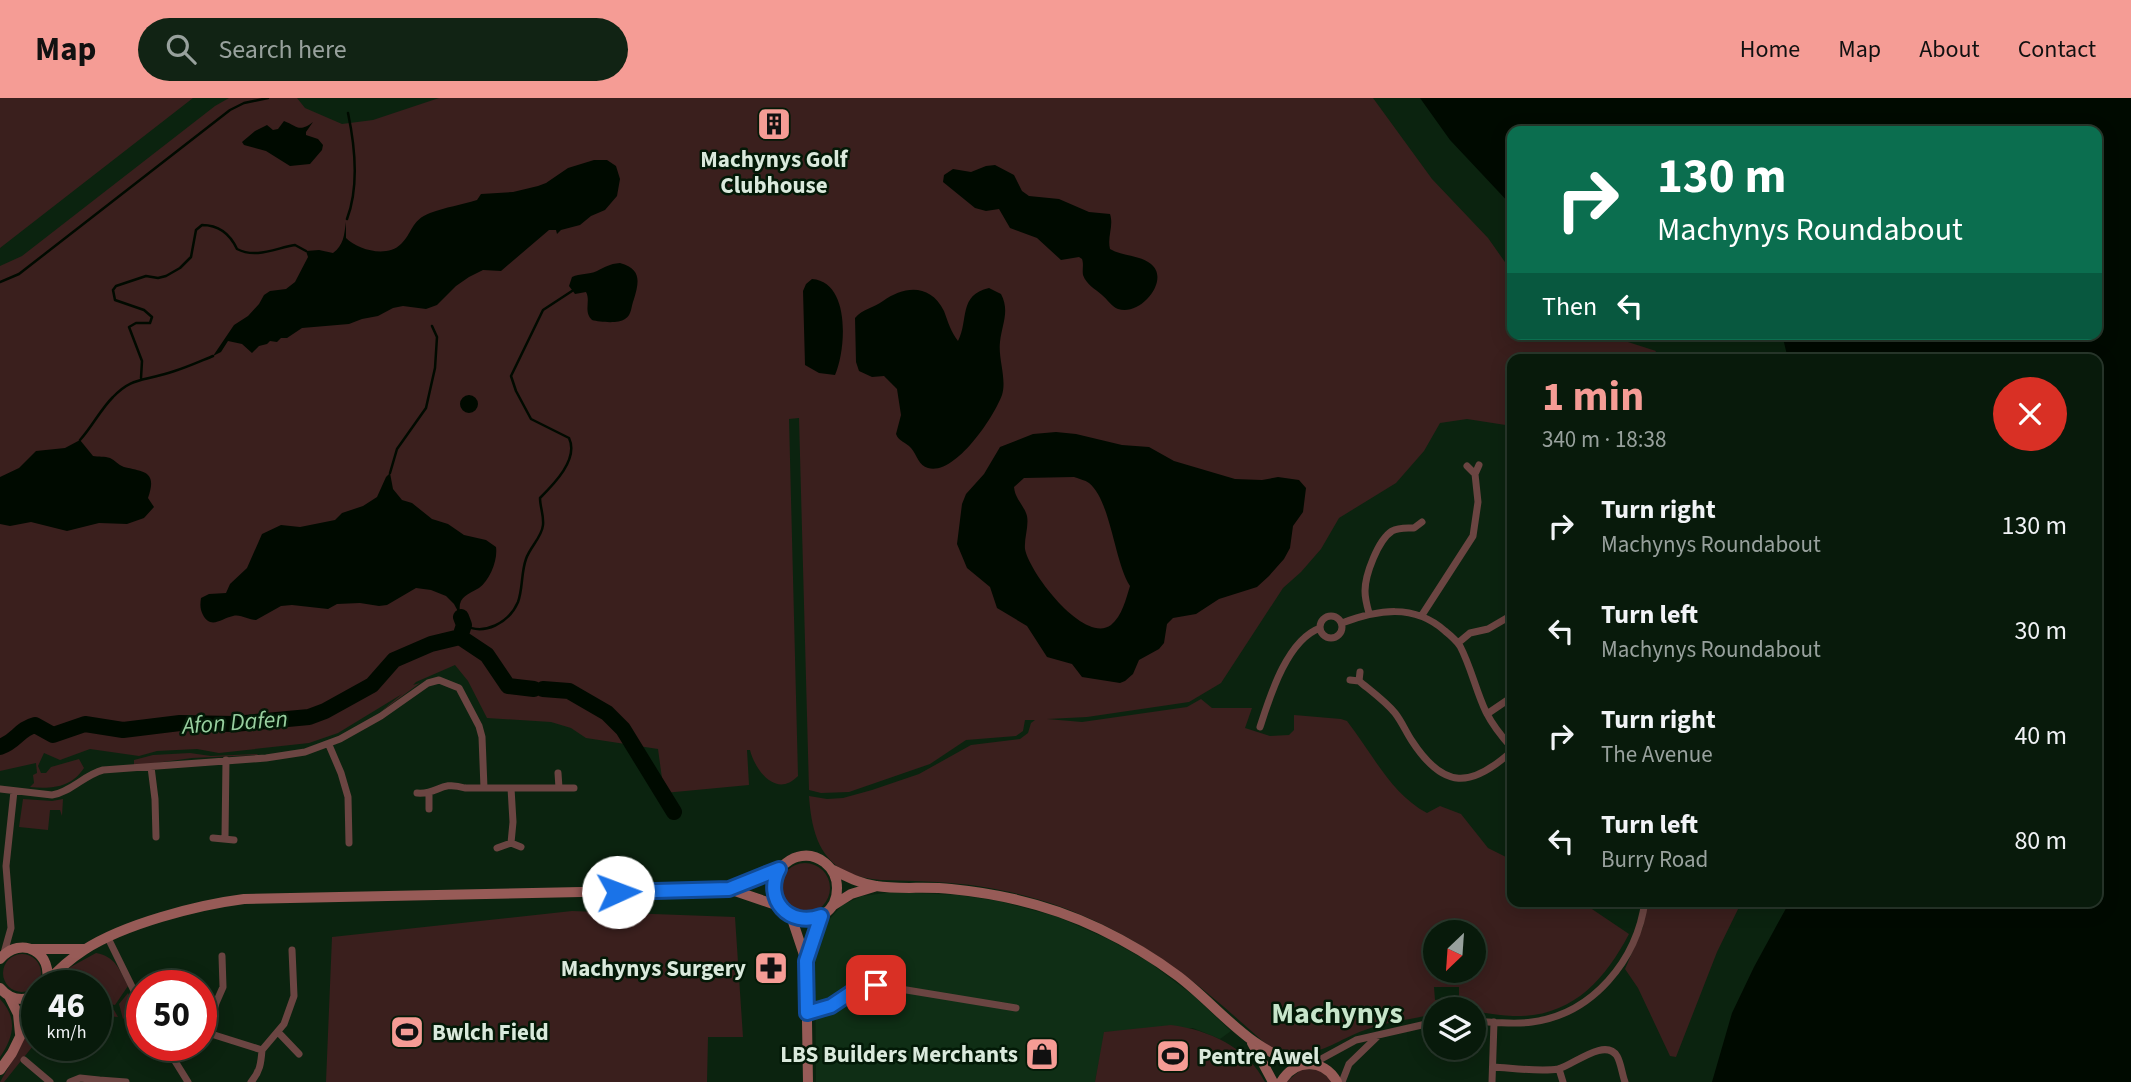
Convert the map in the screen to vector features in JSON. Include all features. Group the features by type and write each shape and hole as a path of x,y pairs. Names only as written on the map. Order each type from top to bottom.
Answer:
{"main road":[{"path":"729,889 779,869 790,859 805,856 822,860 831,869 855,880 877,886 994,894 1059,912 1099,928 1179,976 1251,1041 1277,1056 1329,1071 1339,1082"},
{"path":"779,869 774,883 779,906"},
{"path":"831,869 837,886 831,906"},
{"path":"806,961 821,916 831,906 851,894 877,886"},
{"path":"59,970 85,949 108,938 173,914 244,899 729,889 779,906 791,916 807,919 821,916"},
{"path":"791,916 806,961 808,1082"},
{"path":"2,957 15,948 85,949"},
{"path":"27,948 44,958 47,970"},
{"path":"3,991 21,999"},
{"path":"0,1070 12,1053 20,1034 18,1014 3,991"},
{"path":"1251,1041 1273,1082"},
{"path":"1281,1082 1286,1073 1308,1064"}],"street":[{"path":"1422,615 1473,536 1478,502 1475,474 1479,465"},
{"path":"1467,466 1475,474"},
{"path":"1369,613 1365,590 1369,566 1381,544 1391,531 1414,528 1422,522"},
{"path":"1414,528 1420,538"},
{"path":"1342,622 1369,613 1395,610 1422,615 1441,627 1458,643 1487,714 1507,743"},
{"path":"1259,727 1276,682 1288,658 1302,639 1311,631 1320,628 1324,618 1337,617 1342,622 1342,629 1336,637 1326,636 1320,628"},
{"path":"1458,643 1470,633 1488,629 1507,618"},
{"path":"1359,681 1360,672"},
{"path":"0,789 52,795 59,794 93,772 103,770 290,755 329,745 381,716 428,683 439,680 459,688 479,726 482,737 484,788"},
{"path":"1350,680 1359,681 1395,713 1413,743 1437,772 1454,779 1474,776 1497,764 1507,754"},
{"path":"1487,714 1507,700"},
{"path":"329,745 348,797 349,843"},
{"path":"225,838 226,760"},
{"path":"151,767 156,837"},
{"path":"558,773 559,788"},
{"path":"417,793 429,794 443,785 574,789"},
{"path":"511,843 512,788"},
{"path":"2,957 11,928 6,866 14,791"},
{"path":"429,794 429,809"},
{"path":"213,838 234,840"},
{"path":"497,848 511,843 521,847"},
{"path":"1486,1022 1534,1022 1560,1016 1593,996 1619,968 1628,953 1641,924 1644,907"},
{"path":"11,928 27,948"},
{"path":"108,938 126,975"},
{"path":"251,1082 257,1075 262,1050 284,1024 294,996 292,950"},
{"path":"217,1001 223,987 222,956"},
{"path":"807,1013 831,1006 855,990 876,985 1016,1008"},
{"path":"1492,1082 1494,1022"},
{"path":"1308,1064 1356,1040 1423,1025"},
{"path":"278,1032 299,1054"},
{"path":"1339,1082 1356,1055 1380,1035"},
{"path":"217,1037 262,1050"},
{"path":"1493,1067 1559,1069 1601,1049 1611,1050 1617,1055 1625,1082"},
{"path":"25,1061 50,1082"},
{"path":"175,1061 188,1082"},
{"path":"1559,1069 1563,1082"},
{"path":"70,1082 80,1079 126,1082"}],"shaded area":[{"path":"0,98 193,98 0,248"},
{"path":"229,98 297,98 305,108 342,124 373,120 439,98 1373,98 1432,179 1488,238 1507,265 1507,340 1622,340 1656,351 1654,354 1507,354 1507,425 1467,419 1440,423 1424,451 1396,483 1339,518 1321,549 1283,588 1221,683 1189,702 1087,717 1047,719 1082,722 1187,707 1201,699 1212,708 1252,708 1245,728 1270,736 1289,735 1294,730 1294,715 1347,721 1392,784 1414,805 1427,813 1440,806 1461,814 1488,848 1507,858 1507,907 1589,907 1629,934 1597,981 1569,1003 1552,1011 1513,1016 1486,1013 1486,997 1459,997 1459,987 1434,987 1435,997 1423,997 1423,1016 1373,1027 1323,1049 1303,1052 1278,1048 1276,1050 1166,962 1122,934 1075,912 989,888 872,879 855,875 837,866 818,840 809,796 843,798 872,790 919,774 971,745 1020,739 1028,733 1035,720 1025,720 1023,731 1016,736 966,740 930,764 849,792 821,793 809,790 799,418 789,419 798,776 790,782 774,783 768,779 757,766 750,750 747,750 749,785 664,793 658,749 586,738 571,728 551,722 487,718 468,681 455,665 416,682 413,685 420,683 379,713 402,694 338,733 309,743 219,753 197,749 157,751 139,756 90,749 60,760 44,753 38,766 41,773 46,773 51,767 79,759 84,768 73,780 60,786 30,787 34,783 33,775 37,773 36,763 0,771 0,266 22,256 215,106"},
{"path":"1420,98 2131,98 2131,1082 1712,1082 1732,1013 1787,907 2102,907 2102,354 1787,354 1783,340 2102,340 2102,126 1507,126 1507,201 1450,140"},
{"path":"284,121 301,128 313,122 306,135 318,139 323,145 310,164 290,166 266,151 244,145 242,142 267,125 273,130 278,129"},
{"path":"594,160 607,160 616,166 620,179 617,196 605,210 580,225 561,230 557,234 556,230 549,230 501,271 483,270 469,277 437,305 426,309 403,306 349,324 302,328 287,338 259,346 252,353 242,344 228,341 221,352 213,356 234,325 248,316 264,295 270,291 286,289 295,282 308,257 306,251 333,253 337,250 343,239 346,222 346,238 351,242 373,251 388,251 401,244 415,223 430,213 477,200 481,194 513,192 538,186 568,168"},
{"path":"995,165 1014,175 1022,191 1029,196 1059,199 1089,212 1110,214 1110,249 1147,261 1156,271 1157,279 1150,296 1135,308 1116,308 1086,281 1082,259 1079,257 1061,260 1037,238 1010,228 999,209 986,211 975,208 943,182 944,175 953,169 971,172"},
{"path":"620,263 632,269 637,277 630,313 618,322 592,320 588,313 586,292 575,294 569,286 572,277"},
{"path":"812,279 825,283 834,292 839,304 843,334 835,375 819,373 805,365 803,291"},
{"path":"989,288 1001,294 1005,306 1000,349 1004,382 1002,395 982,430 961,454 939,468 928,468 922,465 911,448 896,434 901,415 897,389 884,376 872,377 859,371 856,362 855,318 899,292 916,290 932,296 938,302 958,341 968,302 979,291"},
{"path":"465,395 473,395 478,404 476,411 465,413 460,408 460,400"},
{"path":"1033,434 1076,434 1122,445 1149,447 1174,461 1235,479 1262,480 1278,477 1299,480 1306,488 1303,512 1293,526 1290,548 1284,559 1257,587 1219,599 1196,614 1173,618 1167,624 1164,643 1159,649 1139,660 1133,674 1125,681 1120,683 1082,677 1072,664 1047,657 1027,626 997,608 990,587 967,568 957,544 962,504 966,494 984,474 1000,447","holes":["1074,477 1089,483 1102,503 1130,586 1118,617 1111,625 1100,628 1087,625 1073,616 1059,603 1036,573 1025,549 1027,516 1014,487 1024,478"]},
{"path":"80,440 93,456 110,458 122,466 148,475 151,483 148,498 154,507 144,518 127,524 99,523 67,531 31,522 10,526 0,524 0,477 19,468 36,451 65,448"},
{"path":"390,473 393,489 402,500 412,503 432,519 448,524 464,535 486,540 496,547 490,575 461,602 461,617 446,596 416,588 387,605 337,604 328,609 292,605 281,606 256,620 236,616 217,622 206,619 201,609 201,598 209,594 226,593 230,584 247,568 262,534 281,525 300,527 335,520 342,513 363,506 377,497"},
{"path":"190,753 211,756 258,755 192,758 134,766 134,760 153,755"},
{"path":"23,799 63,799 62,816 60,810 50,810 48,830 19,827"},
{"path":"805,863 823,870 830,888 823,906 805,913 787,906 780,888 787,870"},
{"path":"893,892 958,895 999,901 1058,917 1108,939 1149,962 1194,996 1231,1031 1220,1039 1193,1028 1105,1032 1095,1082 816,1082 815,949 822,928 842,905 862,896"},
{"path":"1646,907 1739,907 1717,952 1676,1057 1670,1056 1638,988 1625,969 1643,927"},
{"path":"572,911 735,917 743,1037 708,1037 707,1082 326,1082 332,937"},
{"path":"96,953 103,955 119,969 126,982 126,989 115,1005 112,1004 112,970 67,969"},
{"path":"15,956 29,956 40,970 21,970 21,992 9,986 5,980 5,966"},
{"path":"126,995 126,1017 123,1019 119,1004"},
{"path":"0,999 10,1013 12,1028 0,1057"},
{"name":"Pentre Awel","path":"1171,1025 1199,1031 1226,1042 1248,1059 1265,1082 1095,1082 1104,1032"},
{"path":"21,1044 21,1061 4,1082 0,1082"},
{"path":"1302,1069 1319,1070 1333,1082 1286,1082"}],"waterway":[{"path":"0,282 19,274 230,110 244,103 268,98"},
{"path":"347,219 353,194 355,166 348,113"},
{"path":"141,378 142,361 129,327 136,323 150,323 152,317 144,310 115,300 113,290 116,286 146,276 166,276 180,268 191,257 196,230 202,225 223,231 237,249 244,252 259,253 295,245 306,251"},
{"path":"464,625 480,629 495,626 514,609 520,597 526,559 543,525 540,498 564,471 571,454 569,438 531,419 511,376 543,310 572,291"},
{"path":"390,473 397,449 426,408 435,368 437,337 432,326"},
{"path":"80,440 108,402 125,387 213,356"},
{"name":"Afon Dafen","path":"461,617 464,625 460,637 487,655 508,686 534,689"},
{"name":"Afon Dafen","path":"0,747 35,725 53,735 85,724 123,730 180,723 234,724 309,717 372,685 394,660 431,644 460,637"},
{"name":"Afon Dafen","path":"543,689 569,691 607,713 623,729 674,812"}],"place":[{"name":"Machynys Golf Clubhouse","path":"774,124"},
{"name":"Machynys Surgery","path":"771,968"},
{"name":"Bwlch Field","path":"407,1032"},
{"name":"LBS Builders Merchants","path":"1042,1054"},
{"name":"Pentre Awel","path":"1173,1056"}],"district":[{"name":"Machynys","path":"1337,1013"}],"route":[{"path":"618,892 729,889 779,869 774,883 775,899 779,906 799,919 821,916 806,961 807,1013 831,1006 855,990 876,985"}]}
